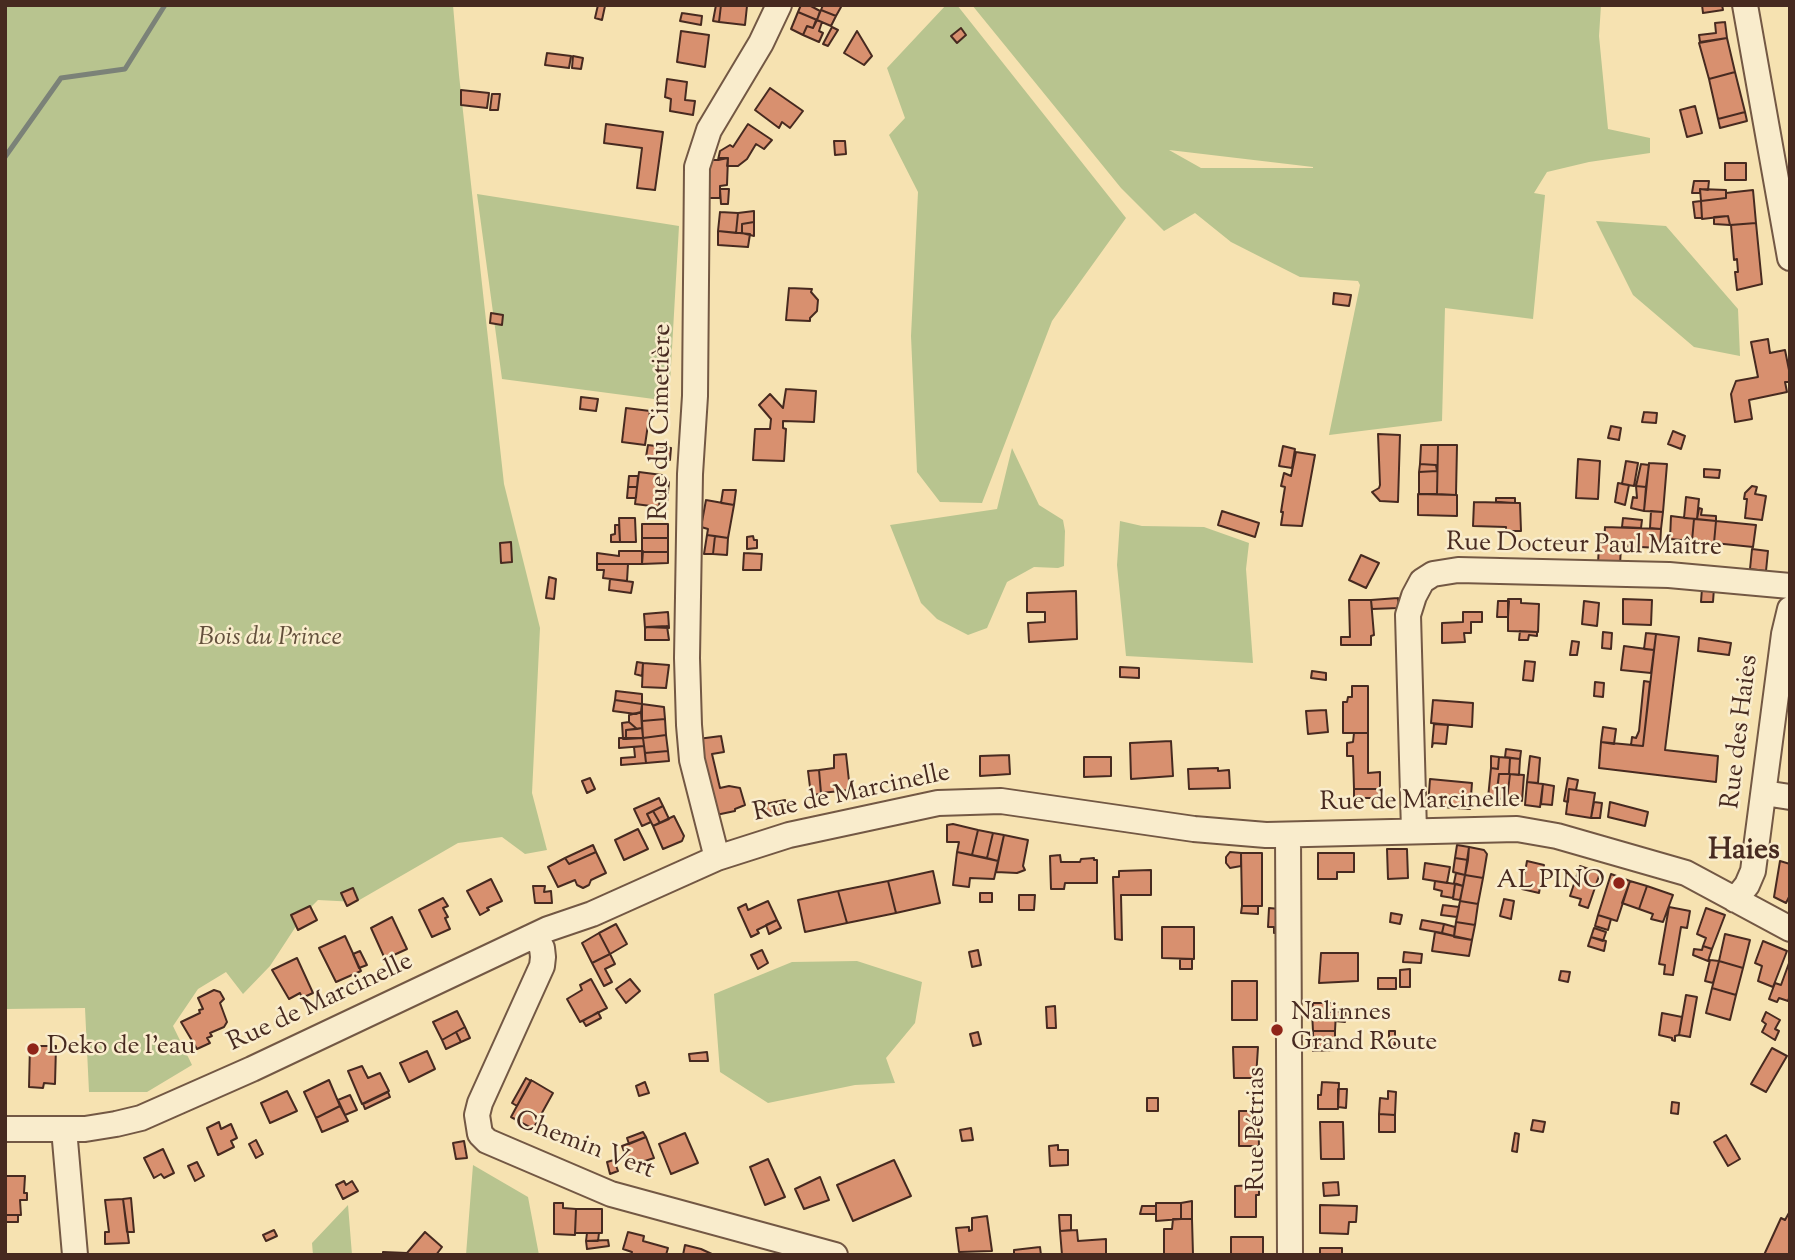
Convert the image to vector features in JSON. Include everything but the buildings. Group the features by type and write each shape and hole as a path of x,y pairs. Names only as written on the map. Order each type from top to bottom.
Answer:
{"street":[{"name":"Rue du Cimetière","path":"717,858 692,760 689,725 687,658 690,474 695,396 696,167 709,130 761,43 779,5"},
{"path":"1745,5 1790,258"},
{"name":"Rue Docteur Paul Maître","path":"1414,831 1408,615 1422,582 1433,573 1458,570 1669,575 1790,586"},
{"name":"Rue des Haies","path":"1735,900 1748,885 1753,871 1790,609"},
{"path":"1764,793 1790,797"},
{"name":"Rue de Marcinelle","path":"5,1129 64,1129 116,1124 159,1111 535,936 592,914 717,858 764,841 928,805 969,801 1021,803 1206,831 1288,835 1504,828 1548,834 1684,872 1790,929"},
{"name":"Rue Pétrias","path":"1288,835 1290,1255"},
{"name":"Chemin Vert","path":"535,936 541,948 542,966 477,1115 480,1134 487,1142 611,1194 835,1255"},
{"path":"64,1129 75,1255"}],"green space":[{"name":"Bois du Prince","path":"5,5 453,5 504,484 540,628 532,793 547,850 525,854 502,837 458,843 356,902 318,900 304,914 270,966 243,994 226,972 198,989 173,1026 192,1065 147,1092 89,1092 85,1008 5,1009"},
{"path":"946,5 957,5 1126,218 1052,321 982,503 940,502 917,472 911,336 918,192 889,135 905,118 887,68"},
{"path":"972,5 1601,5 1599,36 1608,129 1650,138 1650,153 1589,162 1547,172 1534,193 1545,195 1533,319 1445,308 1442,421 1329,435 1360,285 1358,281 1300,277 1231,242 1195,213 1164,231 1121,188","holes":["1169,150 1313,167 1201,168"]},
{"path":"477,194 679,226 669,401 502,379"},
{"path":"1596,221 1666,226 1738,309 1740,356 1694,347 1633,295"},
{"path":"1012,448 1039,505 1063,520 1064,566 1034,567 1007,582 987,628 968,635 937,619 921,603 890,525 997,509"},
{"path":"1120,521 1142,526 1204,527 1249,543 1246,569 1253,663 1126,656 1117,565"},
{"path":"857,961 922,982 915,1023 886,1058 895,1083 855,1085 768,1103 720,1072 714,994 792,962"},
{"path":"473,1165 528,1197 539,1255 466,1255"},
{"path":"348,1205 352,1255 313,1255 312,1243"}],"waterway":[{"path":"5,157 61,78 125,69 165,5"}],"place":[{"name":"AL PINO","path":"1619,883"},
{"name":"Nalinnes Grand Route","path":"1277,1030"},
{"name":"Deko de l'eau","path":"33,1049"}],"district":[{"name":"Haies","path":"1744,853"}]}
